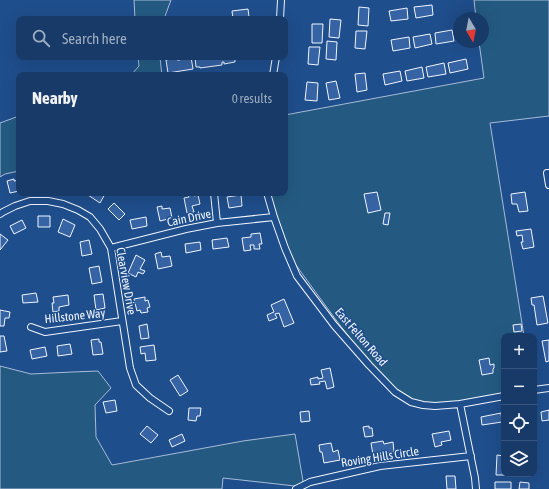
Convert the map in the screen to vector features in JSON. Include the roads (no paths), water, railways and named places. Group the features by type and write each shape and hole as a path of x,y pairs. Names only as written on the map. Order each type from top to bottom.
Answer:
{"street":[{"path":"280,16 281,0"},
{"path":"274,72 276,60"},
{"path":"548,173 549,185"},
{"path":"214,196 217,223"},
{"name":"East Felton Road","path":"269,196 274,217 285,248 298,276 334,325 395,392 411,402 435,406 460,404 501,397"},
{"name":"Clearview Drive","path":"0,214 15,206 30,201 48,201 63,204 78,210 90,218 100,230 111,248 130,368 136,385 150,398 169,411"},
{"name":"Cain Drive","path":"111,248 186,229 217,223 274,217"},
{"name":"Hillstone Way","path":"31,327 45,332 122,321"},
{"path":"537,390 549,388"},
{"path":"460,404 476,489"},
{"name":"Roving Hills Circle","path":"296,489 310,482 380,466 470,456"}]}
